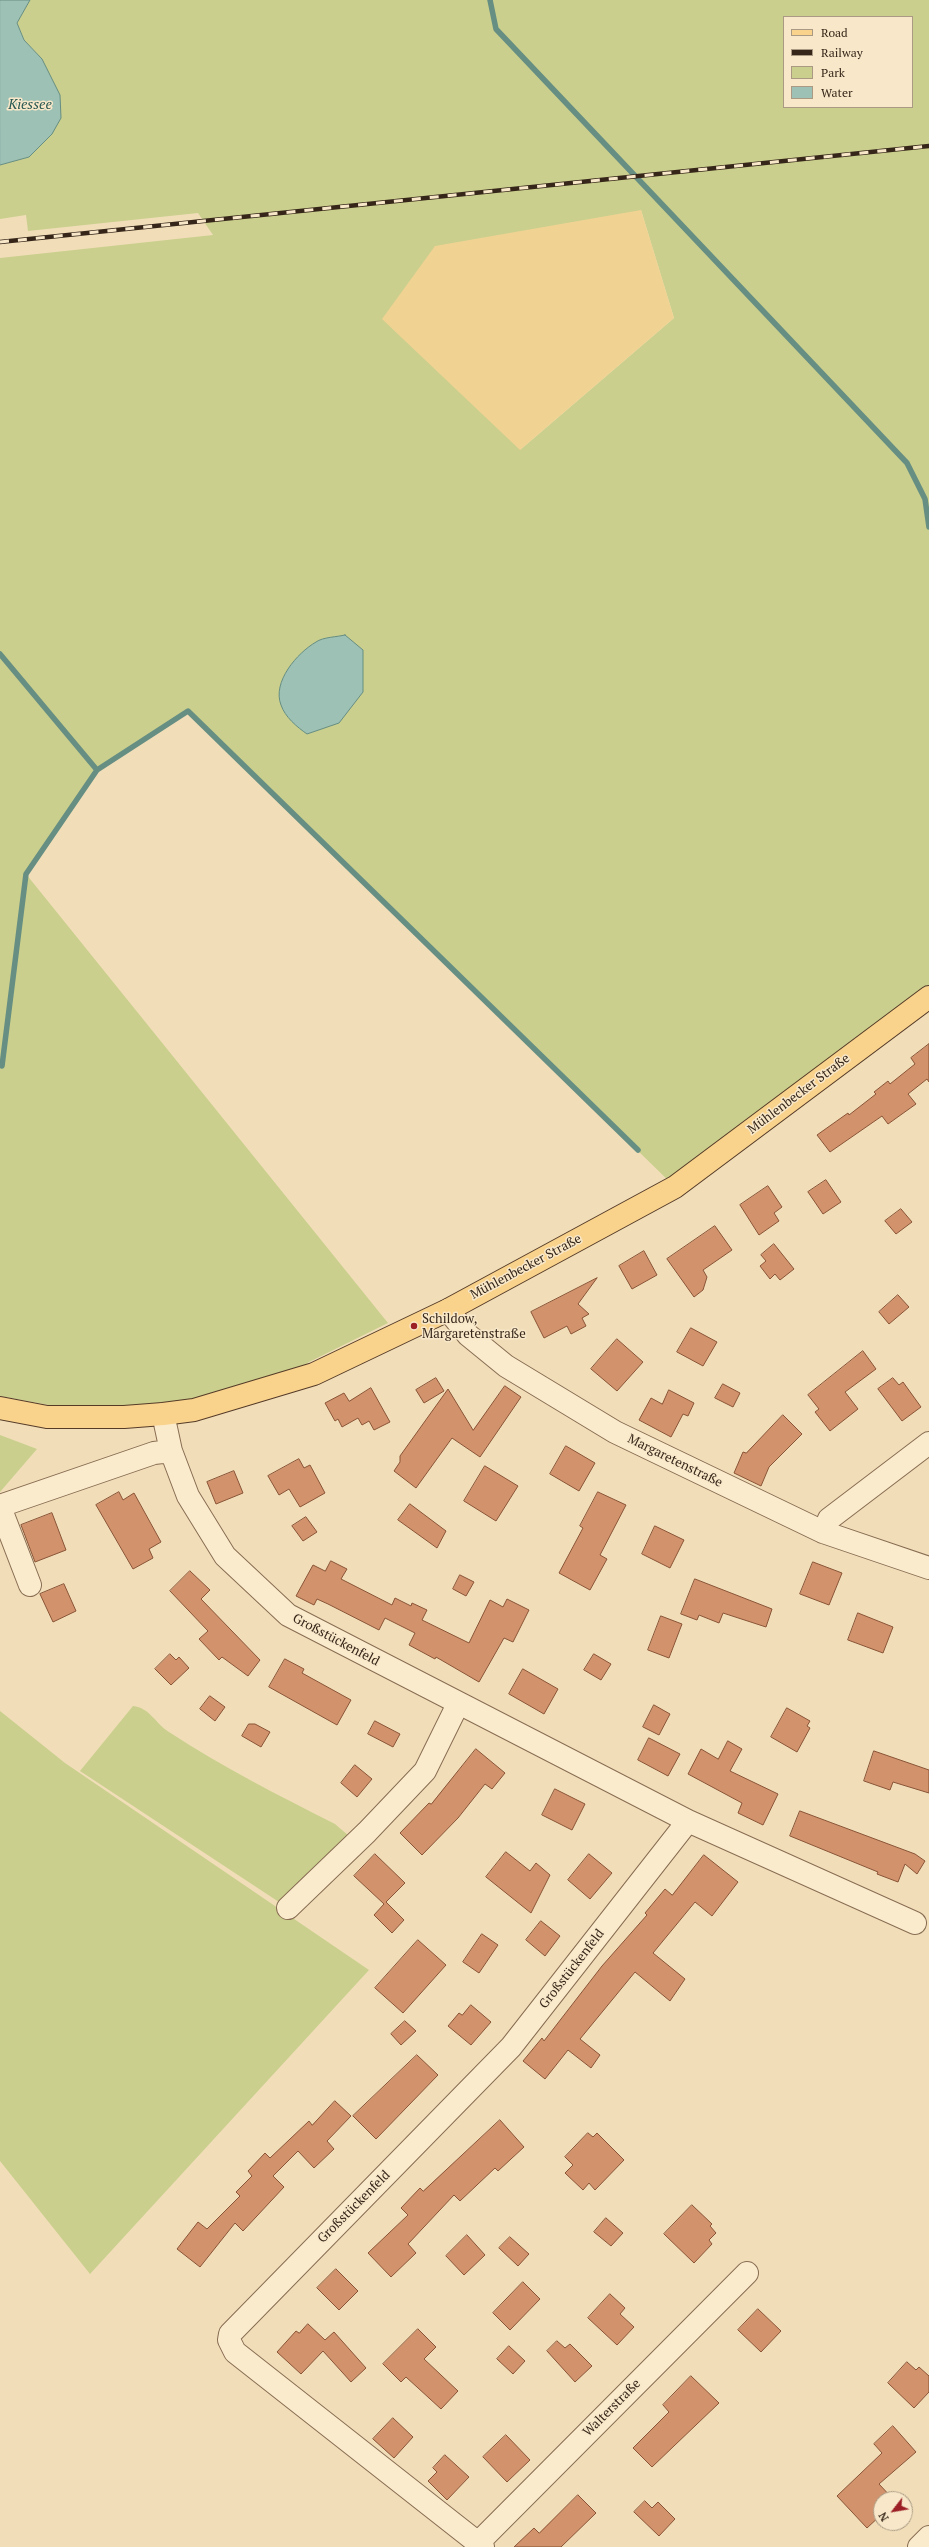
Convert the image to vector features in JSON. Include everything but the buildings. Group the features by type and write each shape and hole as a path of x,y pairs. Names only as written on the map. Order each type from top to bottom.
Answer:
{"main road":[{"name":"Mühlenbecker Straße","path":"0,1408 48,1417 124,1418 163,1414 194,1410 314,1374 448,1310 675,1187 929,997"}],"street":[{"name":"Margaretenstraße","path":"448,1310 468,1336 506,1366 615,1432 823,1532 929,1568"},
{"name":"Großstückenfeld","path":"163,1414 171,1451 188,1496 225,1556 288,1615 458,1704 688,1821 915,1923"},
{"path":"823,1532 829,1519 929,1443"},
{"path":"30,1585 0,1506 154,1453 171,1451"},
{"path":"288,1908 367,1832 425,1771 458,1704"},
{"name":"Großstückenfeld","path":"481,2545 235,2352 229,2340 230,2334 511,2048 688,1821"},
{"name":"Walterstraße","path":"481,2545 747,2273"},
{"path":"919,2547 929,2537"}],"green space":[{"path":"30,0 929,0 929,997 675,1187 188,712 97,770 26,874 388,1323 309,1362 268,1389 163,1414 49,1405 0,1396 0,258 213,235 198,213 28,231 26,215 0,219 0,165 29,157 42,59 24,40 17,23","holes":["641,210 674,318 520,450"]},
{"path":"0,1435 37,1449 0,1492"},
{"path":"133,1706 144,1710 169,1732 189,1745 250,1780 335,1824 349,1836 282,1904 80,1771"},
{"path":"0,1711 65,1763 369,1970 90,2274 0,2161"}],"sand":[{"path":"641,210 674,318 520,450 382,319 435,246"}],"water":[{"name":"Kiessee","path":"0,0 30,0 17,23 24,40 42,59 60,95 61,118 52,134 29,157 0,165"},
{"path":"345,635 363,650 363,692 339,723 307,734 285,714 281,705 279,696 283,678 288,669 301,653 316,642 322,639"}],"waterway":[{"path":"490,0 496,29 907,463 925,499 929,527"},
{"path":"0,654 97,770 188,711 638,1150"},
{"path":"2,1066 26,874 97,770"}],"railway":[{"path":"0,242 929,146"}],"place":[{"name":"Schildow, Margaretenstraße","path":"414,1326"}]}
